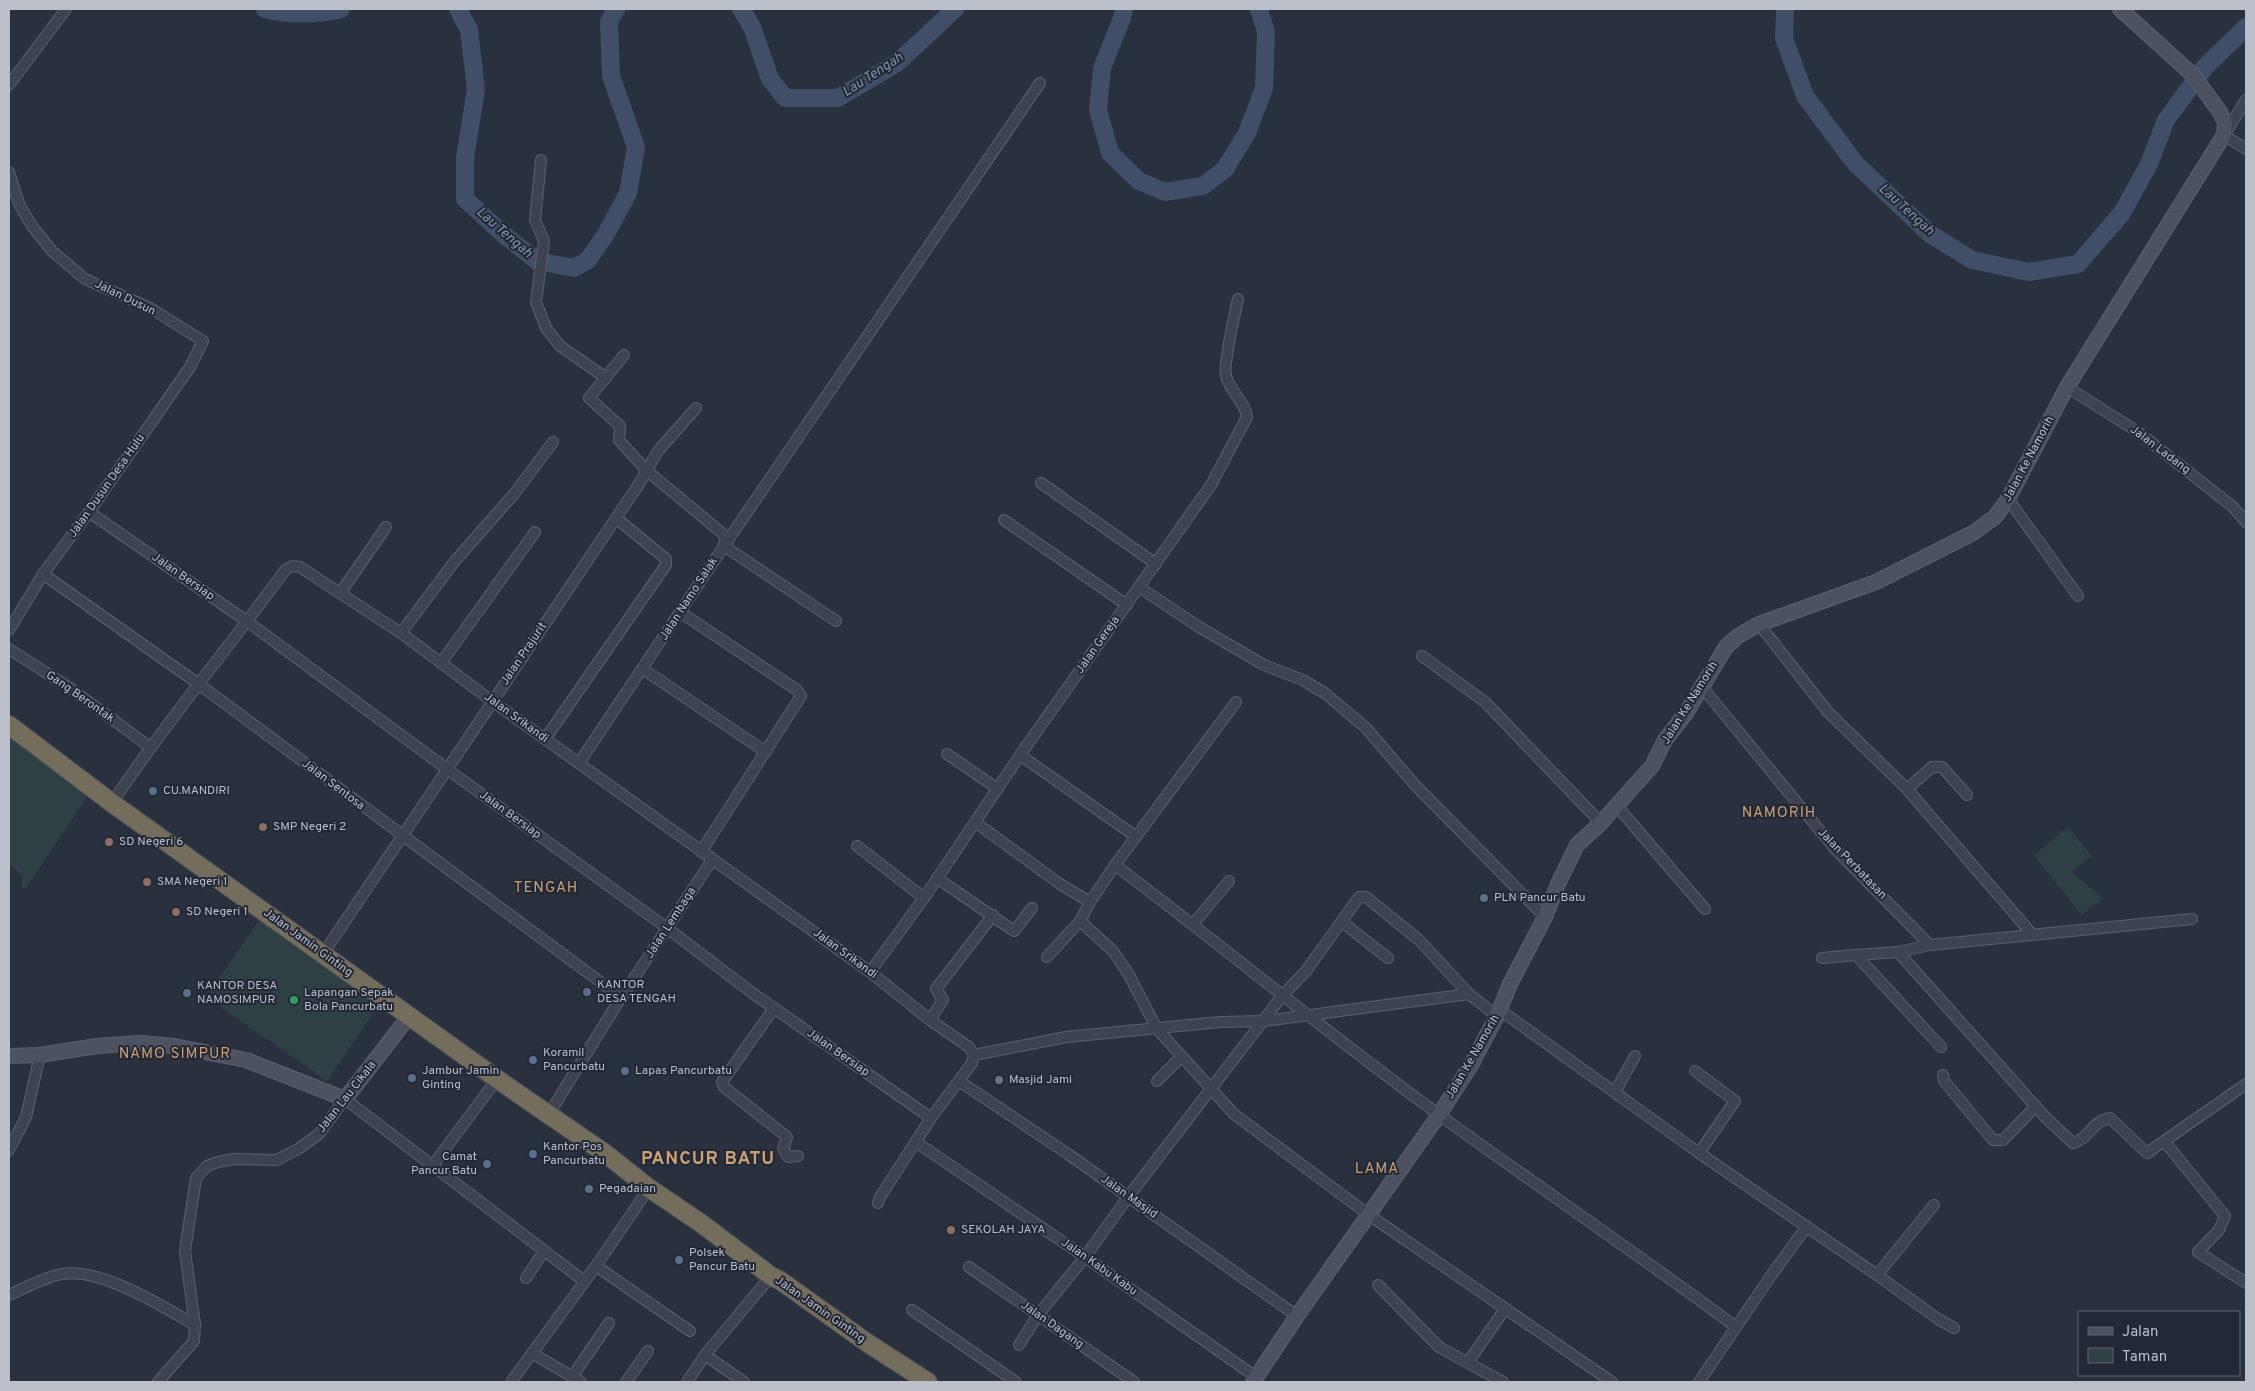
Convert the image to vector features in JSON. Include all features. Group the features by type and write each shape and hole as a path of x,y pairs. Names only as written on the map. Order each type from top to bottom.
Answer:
{"highway":[{"name":"Jalan Jamin Ginting","path":"9,725 112,803 497,1079 606,1154 649,1188 919,1380"}],"street":[{"path":"9,84 66,9"},
{"path":"2120,9 2193,75 2220,112 2225,123 2224,135"},
{"path":"724,546 1040,83"},
{"path":"2224,135 2246,100"},
{"path":"2224,135 2246,149"},
{"name":"Jalan Ke Namorih","path":"1254,1380 1439,1115 1484,1042 1510,984 1546,917 1558,884 1577,845 1601,823 1652,766 1666,740 1686,713 1726,647 1738,636 1759,624 1885,577 1985,526 1995,517 2008,499 2067,387 2224,135"},
{"path":"541,160 535,220 544,242 536,302 550,333 560,346 606,378"},
{"name":"Jalan Dusun","path":"9,172 19,204 32,226 52,251 85,279 150,308 203,341"},
{"name":"Jalan Gereja","path":"870,972 924,898 1020,755 1140,588 1211,485 1247,417 1246,409 1232,390 1226,376 1238,298"},
{"name":"Jalan Dusun Desa Hulu","path":"9,630 43,574 90,512 190,367 203,341"},
{"path":"624,355 590,398 620,426 619,440 646,470 722,533 726,541 724,546"},
{"name":"Jalan Ladang","path":"2067,387 2138,432 2233,506 2246,522"},
{"name":"Jalan Prajurit","path":"323,954 401,835 639,484 658,450 696,408"},
{"path":"401,633 456,561 514,494 553,442"},
{"path":"1041,482 1156,564"},
{"path":"2008,499 2078,596"},
{"name":"Jalan Bersiap","path":"90,512 248,622 774,1008 931,1118"},
{"path":"546,739 666,565 666,559 653,546 616,518"},
{"path":"1004,520 1127,605"},
{"path":"341,592 386,527"},
{"path":"441,664 535,532"},
{"name":"Jalan Namo Salak","path":"579,762 724,546 836,621"},
{"name":"Jalan Srikandi","path":"112,803 150,747 200,685 286,569 292,566 307,570 401,633 492,701 870,972 930,1020 969,1047 974,1055"},
{"name":"Jalan Sentosa","path":"43,574 200,685 622,998"},
{"path":"1140,588 1199,627 1264,665 1304,680 1326,694 1366,728 1415,785 1546,917"},
{"path":"680,612 798,690 802,696 701,852"},
{"path":"1759,624 1828,712 1907,789 2032,934"},
{"name":"Gang Berontak","path":"9,649 70,688 150,747"},
{"path":"1422,656 1485,702 1601,823"},
{"path":"643,669 766,752"},
{"name":"Jalan Perbatasan","path":"1702,687 1834,850 1930,945"},
{"path":"1047,957 1080,921 1090,902 1135,836 1236,702"},
{"path":"947,754 998,789"},
{"path":"1020,755 1135,836"},
{"path":"1907,789 1932,767 1937,766 1942,767 1967,795"},
{"path":"1617,806 1705,909"},
{"path":"975,822 1060,884 1090,902"},
{"path":"857,846 924,898"},
{"name":"Jalan Lembaga","path":"549,1114 712,860"},
{"path":"1115,865 1193,924 1306,1015 1439,1115 1653,1265 1736,1327"},
{"path":"937,878 1014,931 1032,908"},
{"path":"1193,924 1229,881"},
{"path":"1019,1345 1038,1315 1085,1257 1128,1197 1282,996 1306,971 1357,898 1361,896 1366,897 1419,940 1469,994 1615,1092 1699,1153 1807,1226 1938,1319 1954,1328"},
{"path":"930,1020 943,1000 936,989 993,915"},
{"path":"1822,958 1898,952 1930,945 2192,919"},
{"path":"1080,921 1113,952 1129,975 1157,1028 1245,1124 1369,1215 1612,1382"},
{"path":"1342,922 1388,958"},
{"path":"1898,952 2036,1106 2073,1143 2080,1140 2099,1122 2107,1118 2114,1120 2147,1153 2246,1084"},
{"path":"1856,955 1941,1046"},
{"path":"878,1203 931,1118 972,1063 974,1055 1066,1037 1220,1022 1264,1021 1469,994"},
{"path":"774,1008 722,1082 724,1087 787,1137 782,1149 788,1157 798,1156"},
{"name":"Jalan Lau Cikala","path":"158,1382 194,1341 196,1325 185,1251 196,1178 207,1166 218,1162 234,1159 272,1160 291,1152 318,1134 410,1016"},
{"path":"9,1056 40,1055 98,1046 132,1044 174,1046 246,1060 345,1099 584,1281"},
{"path":"9,1150 26,1117 40,1055"},
{"path":"1157,1082 1181,1056"},
{"path":"1615,1092 1635,1056"},
{"path":"1695,1070 1735,1101 1699,1153"},
{"path":"1943,1075 1944,1081 1993,1140 2003,1140 2036,1106"},
{"path":"433,1165 497,1079"},
{"name":"Jalan Masjid","path":"959,1081 1297,1316"},
{"name":"Jalan Kabu Kabu","path":"916,1142 1085,1257 1254,1380"},
{"path":"2165,1142 2226,1216 2219,1230 2198,1252 2246,1283"},
{"path":"511,1382 596,1266 649,1188"},
{"path":"1877,1275 1934,1205"},
{"path":"1699,1382 1807,1226"},
{"path":"526,1278 544,1251"},
{"path":"596,1266 690,1332"},
{"name":"Jalan Dagang","path":"969,1267 1134,1382"},
{"path":"9,1295 62,1274 90,1274 134,1292 196,1325"},
{"path":"687,1382 705,1355 771,1276"},
{"path":"1378,1285 1439,1347 1504,1382"},
{"path":"1468,1362 1505,1309"},
{"path":"912,1310 1016,1382"},
{"path":"572,1377 609,1323"},
{"path":"626,1382 648,1351"},
{"path":"532,1353 581,1382"},
{"path":"705,1355 744,1382"}],"green space":[{"path":"9,737 89,794 26,888 22,888 22,876 9,864"},
{"path":"2068,827 2092,856 2071,872 2103,898 2082,915 2034,855"},
{"name":"Lapangan Sepak Bola Pancurbatu","path":"260,919 381,1002 327,1081 206,997"}],"waterway":[{"name":"Lau Tengah","path":"265,9 303,14 341,9"},
{"name":"Lau Tengah","path":"458,9 469,30 476,89 465,158 465,199 503,234 537,261 574,268 588,260 606,234 628,193 636,147 611,76 609,22 616,9"},
{"name":"Lau Tengah","path":"741,9 752,27 770,79 785,98 838,98 897,63 955,9"},
{"name":"Lau Tengah","path":"1124,9 1102,68 1098,110 1110,153 1139,181 1165,192 1203,186 1225,169 1247,133 1264,88 1266,32 1259,9"},
{"name":"Lau Tengah","path":"1785,9 1784,38 1805,96 1855,163 1930,234 1972,260 2029,272 2078,264 2122,213 2149,164 2166,120 2205,67 2246,27"}],"place":[{"name":"CU.MANDIRI","path":"153,791"},
{"name":"SMP Negeri 2","path":"263,827"},
{"name":"SD Negeri 6","path":"109,842"},
{"name":"SMA Negeri 1","path":"147,882"},
{"name":"PLN Pancur Batu","path":"1484,898"},
{"name":"SD Negeri 1","path":"176,912"},
{"name":"KANTOR DESA TENGAH","path":"587,992"},
{"name":"KANTOR DESA NAMOSIMPUR","path":"187,993"},
{"name":"Lapangan Sepak Bola Pancurbatu","path":"294,1000"},
{"name":"Koramil Pancurbatu","path":"533,1060"},
{"name":"Lapas Pancurbatu","path":"625,1071"},
{"name":"Jambur Jamin Ginting","path":"412,1078"},
{"name":"Masjid Jami","path":"999,1080"},
{"name":"Kantor Pos Pancurbatu","path":"533,1154"},
{"name":"Camat Pancur Batu","path":"487,1164"},
{"name":"Pegadaian","path":"589,1189"},
{"name":"SEKOLAH JAYA","path":"951,1230"},
{"name":"Polsek Pancur Batu","path":"679,1260"}],"district":[{"name":"NAMORIH","path":"1779,813"},
{"name":"TENGAH","path":"546,888"},
{"name":"NAMO SIMPUR","path":"175,1054"},
{"name":"PANCUR BATU","path":"708,1159"},
{"name":"LAMA","path":"1377,1169"}]}
